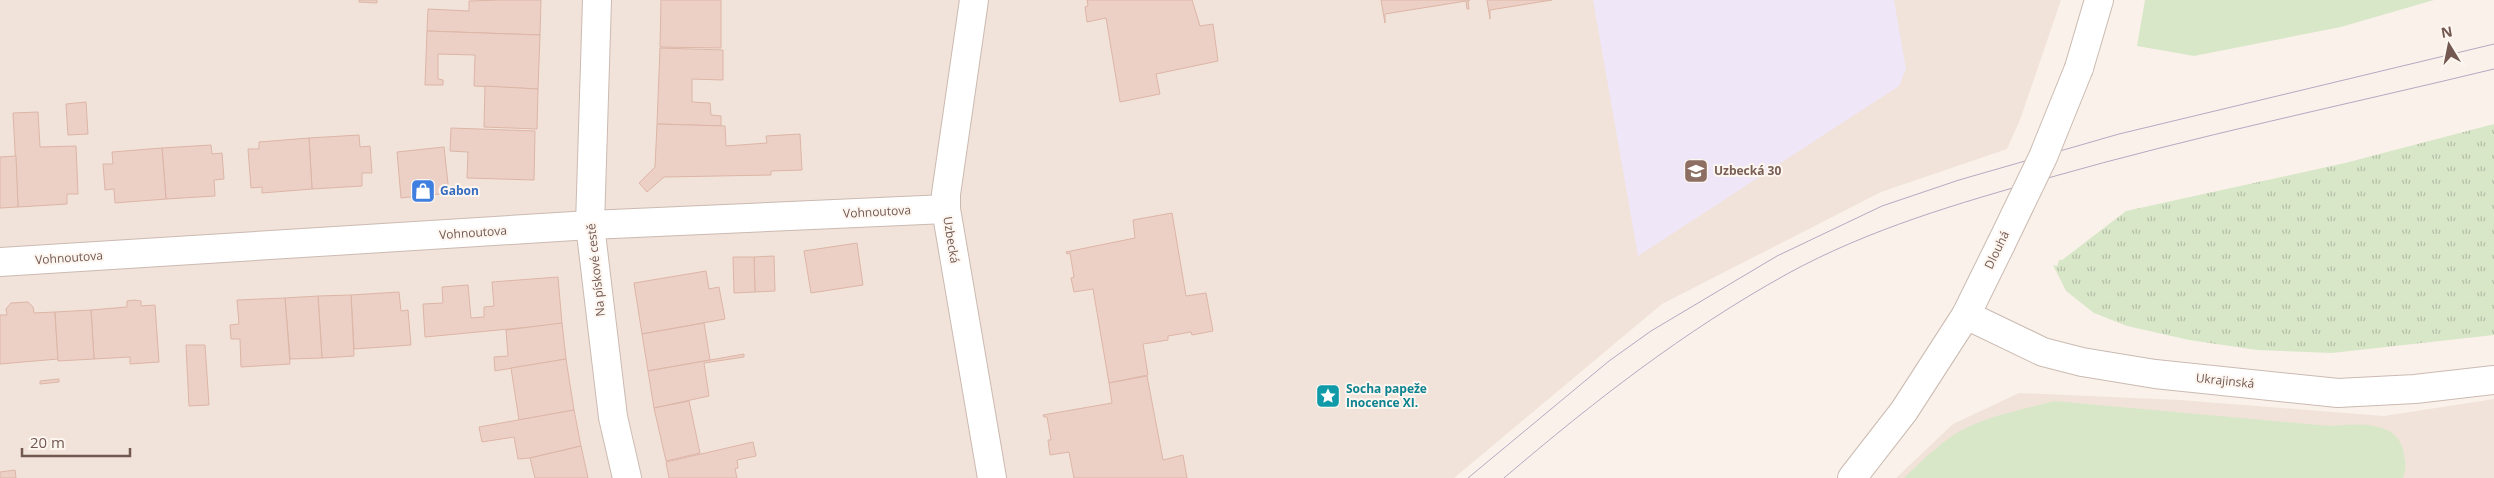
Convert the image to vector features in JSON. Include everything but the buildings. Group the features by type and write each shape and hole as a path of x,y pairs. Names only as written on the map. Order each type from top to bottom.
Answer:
{"street":[{"name":"Na pískové cestě","path":"597,0 590,225 613,418 627,478"},
{"name":"Uzbecká","path":"974,0 946,194 946,209 992,478"},
{"name":"Dlouhá","path":"1852,478 1904,410 1966,315 2043,157 2079,68 2099,0"},
{"name":"Vohnoutova","path":"0,262 590,225 946,209"},
{"name":"Ukrajinská","path":"1966,315 2043,352 2082,362 2155,374 2338,393 2415,389 2494,380"}],"shaded area":[{"path":"0,0 2061,0 2020,120 2007,149 1881,192 1662,304 1454,478 0,478"},
{"name":"Uzbecká 30","path":"1593,0 1894,0 1906,69 1899,86 1638,256"},
{"path":"2019,393 2180,400 2384,416 2494,399 2494,478 1896,478 1953,424"}],"green space":[{"path":"2145,0 2434,0 2341,27 2194,56 2137,46"},
{"path":"2494,124 2494,335 2332,353 2257,350 2189,340 2127,326 2094,313 2066,291 2053,265 2057,266 2059,260 2062,260 2126,211 2345,163"},
{"path":"2054,401 2330,426 2375,426 2386,429 2401,443 2405,461 2405,472 2403,478 1904,478 1942,443 1968,427 1999,415"}],"tram line":[{"path":"1468,478 1609,361 1651,331 1777,256 1882,206 1959,180 2119,134 2494,44"},
{"path":"1504,478 1605,395 1712,319 1787,274 1882,230 1948,207 2103,163 2494,69"}],"place":[{"name":"Uzbecká 30","path":"1696,171"},
{"name":"Gabon","path":"423,191"},
{"name":"Socha papeže Inocence XI.","path":"1328,396"}]}
